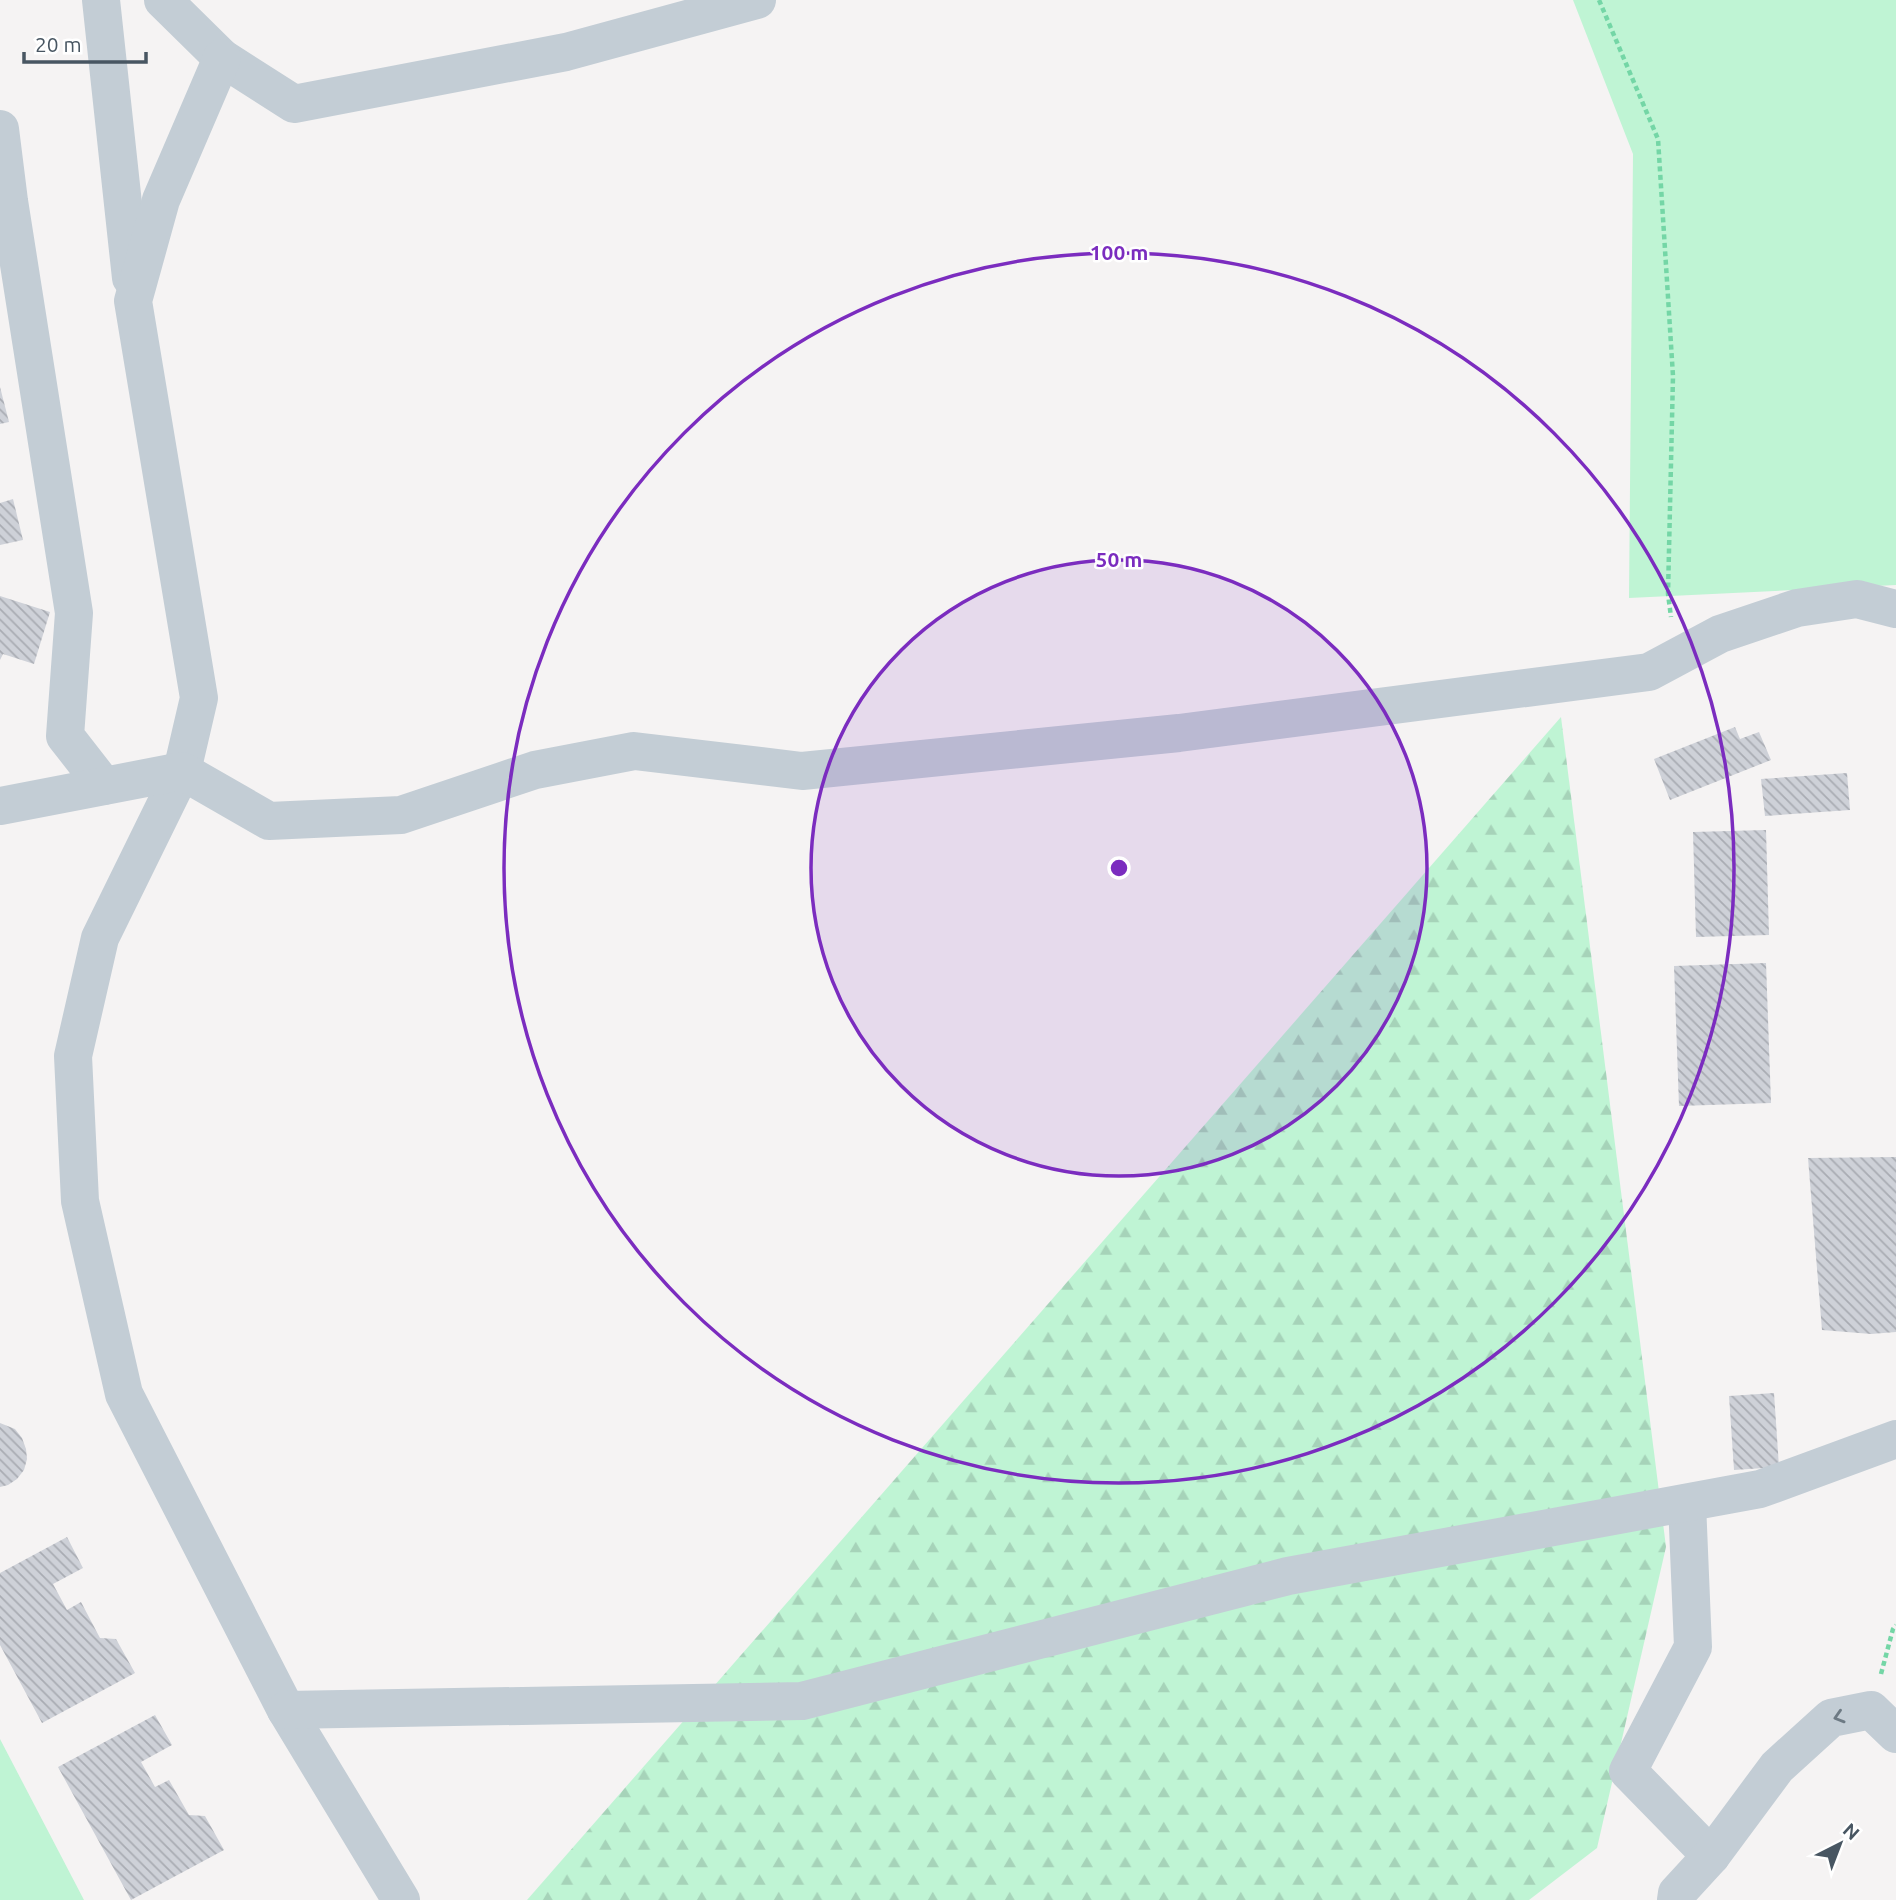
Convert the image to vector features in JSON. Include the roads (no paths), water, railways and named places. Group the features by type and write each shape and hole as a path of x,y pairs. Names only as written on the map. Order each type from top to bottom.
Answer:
{"street":[{"path":"101,0 133,301 199,698 182,771 100,939 73,1056 79,1200 124,1394 286,1710 401,1900"},
{"path":"163,0 222,58 294,104 566,52 757,0"},
{"path":"133,301 161,200 222,58"},
{"path":"0,129 74,613 65,736 104,786"},
{"path":"0,806 182,771 269,821 401,815 535,770 634,751 802,771 1179,733 1649,672 1720,634 1797,608 1857,599 1896,609"},
{"path":"286,1710 802,1700 1288,1576 1760,1489 1896,1439"},
{"path":"1687,1503 1693,1647 1628,1770 1711,1856"},
{"path":"1676,1900 1677,1894 1711,1856 1777,1767 1831,1718 1883,1722"}]}
